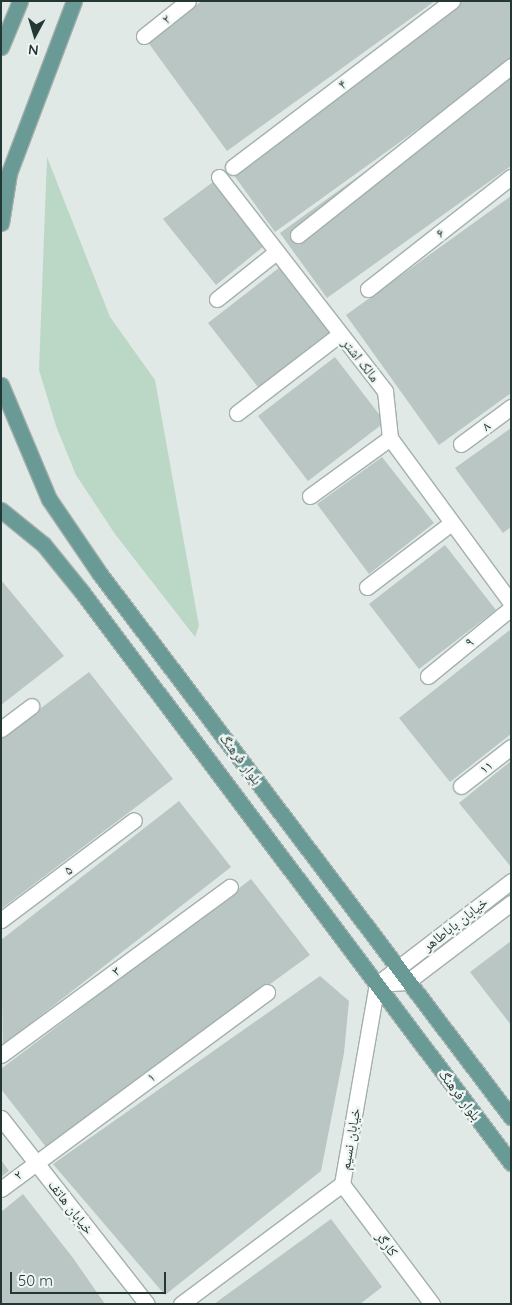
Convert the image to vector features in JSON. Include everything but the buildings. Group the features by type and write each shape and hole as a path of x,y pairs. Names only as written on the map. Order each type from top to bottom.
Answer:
{"main road":[{"path":"1,47 20,1"},
{"path":"1,223 9,173 74,1"},
{"name":"بلوار فرهنگ","path":"1,384 49,499 100,574 511,1117"},
{"name":"بلوار فرهنگ","path":"1,510 44,545 82,592 511,1163"}],"street":[{"name":"۲","path":"144,36 188,1"},
{"name":"۴","path":"233,167 452,1"},
{"path":"298,235 511,66"},
{"name":"مالک اشتر","path":"219,177 385,391 390,438 450,524 511,603"},
{"name":"۶","path":"368,289 511,177"},
{"path":"217,299 276,252"},
{"path":"237,413 340,334"},
{"name":"۸","path":"461,444 511,408"},
{"path":"310,496 390,438"},
{"path":"367,587 450,524"},
{"name":"۹","path":"428,676 511,608"},
{"path":"1,729 31,706"},
{"name":"۱۱","path":"461,786 511,747"},
{"name":"۵","path":"1,920 134,820"},
{"name":"خیابان باباطاهر","path":"377,984 511,881"},
{"name":"۳","path":"1,1055 230,887"},
{"name":"خیابان باباطاهر","path":"407,982 511,903"},
{"path":"377,984 407,982"},
{"name":"خیابان نسیم","path":"181,1304 342,1184 377,984"},
{"name":"۱","path":"36,1162 267,992"},
{"name":"خیابان هاتف","path":"1,1118 143,1300"},
{"name":"۲","path":"1,1189 36,1162"},
{"name":"کارگر","path":"342,1184 432,1304"}],"green space":[{"path":"47,157 110,317 155,380 199,626 195,637 115,534 76,475 56,426 39,370"}]}
